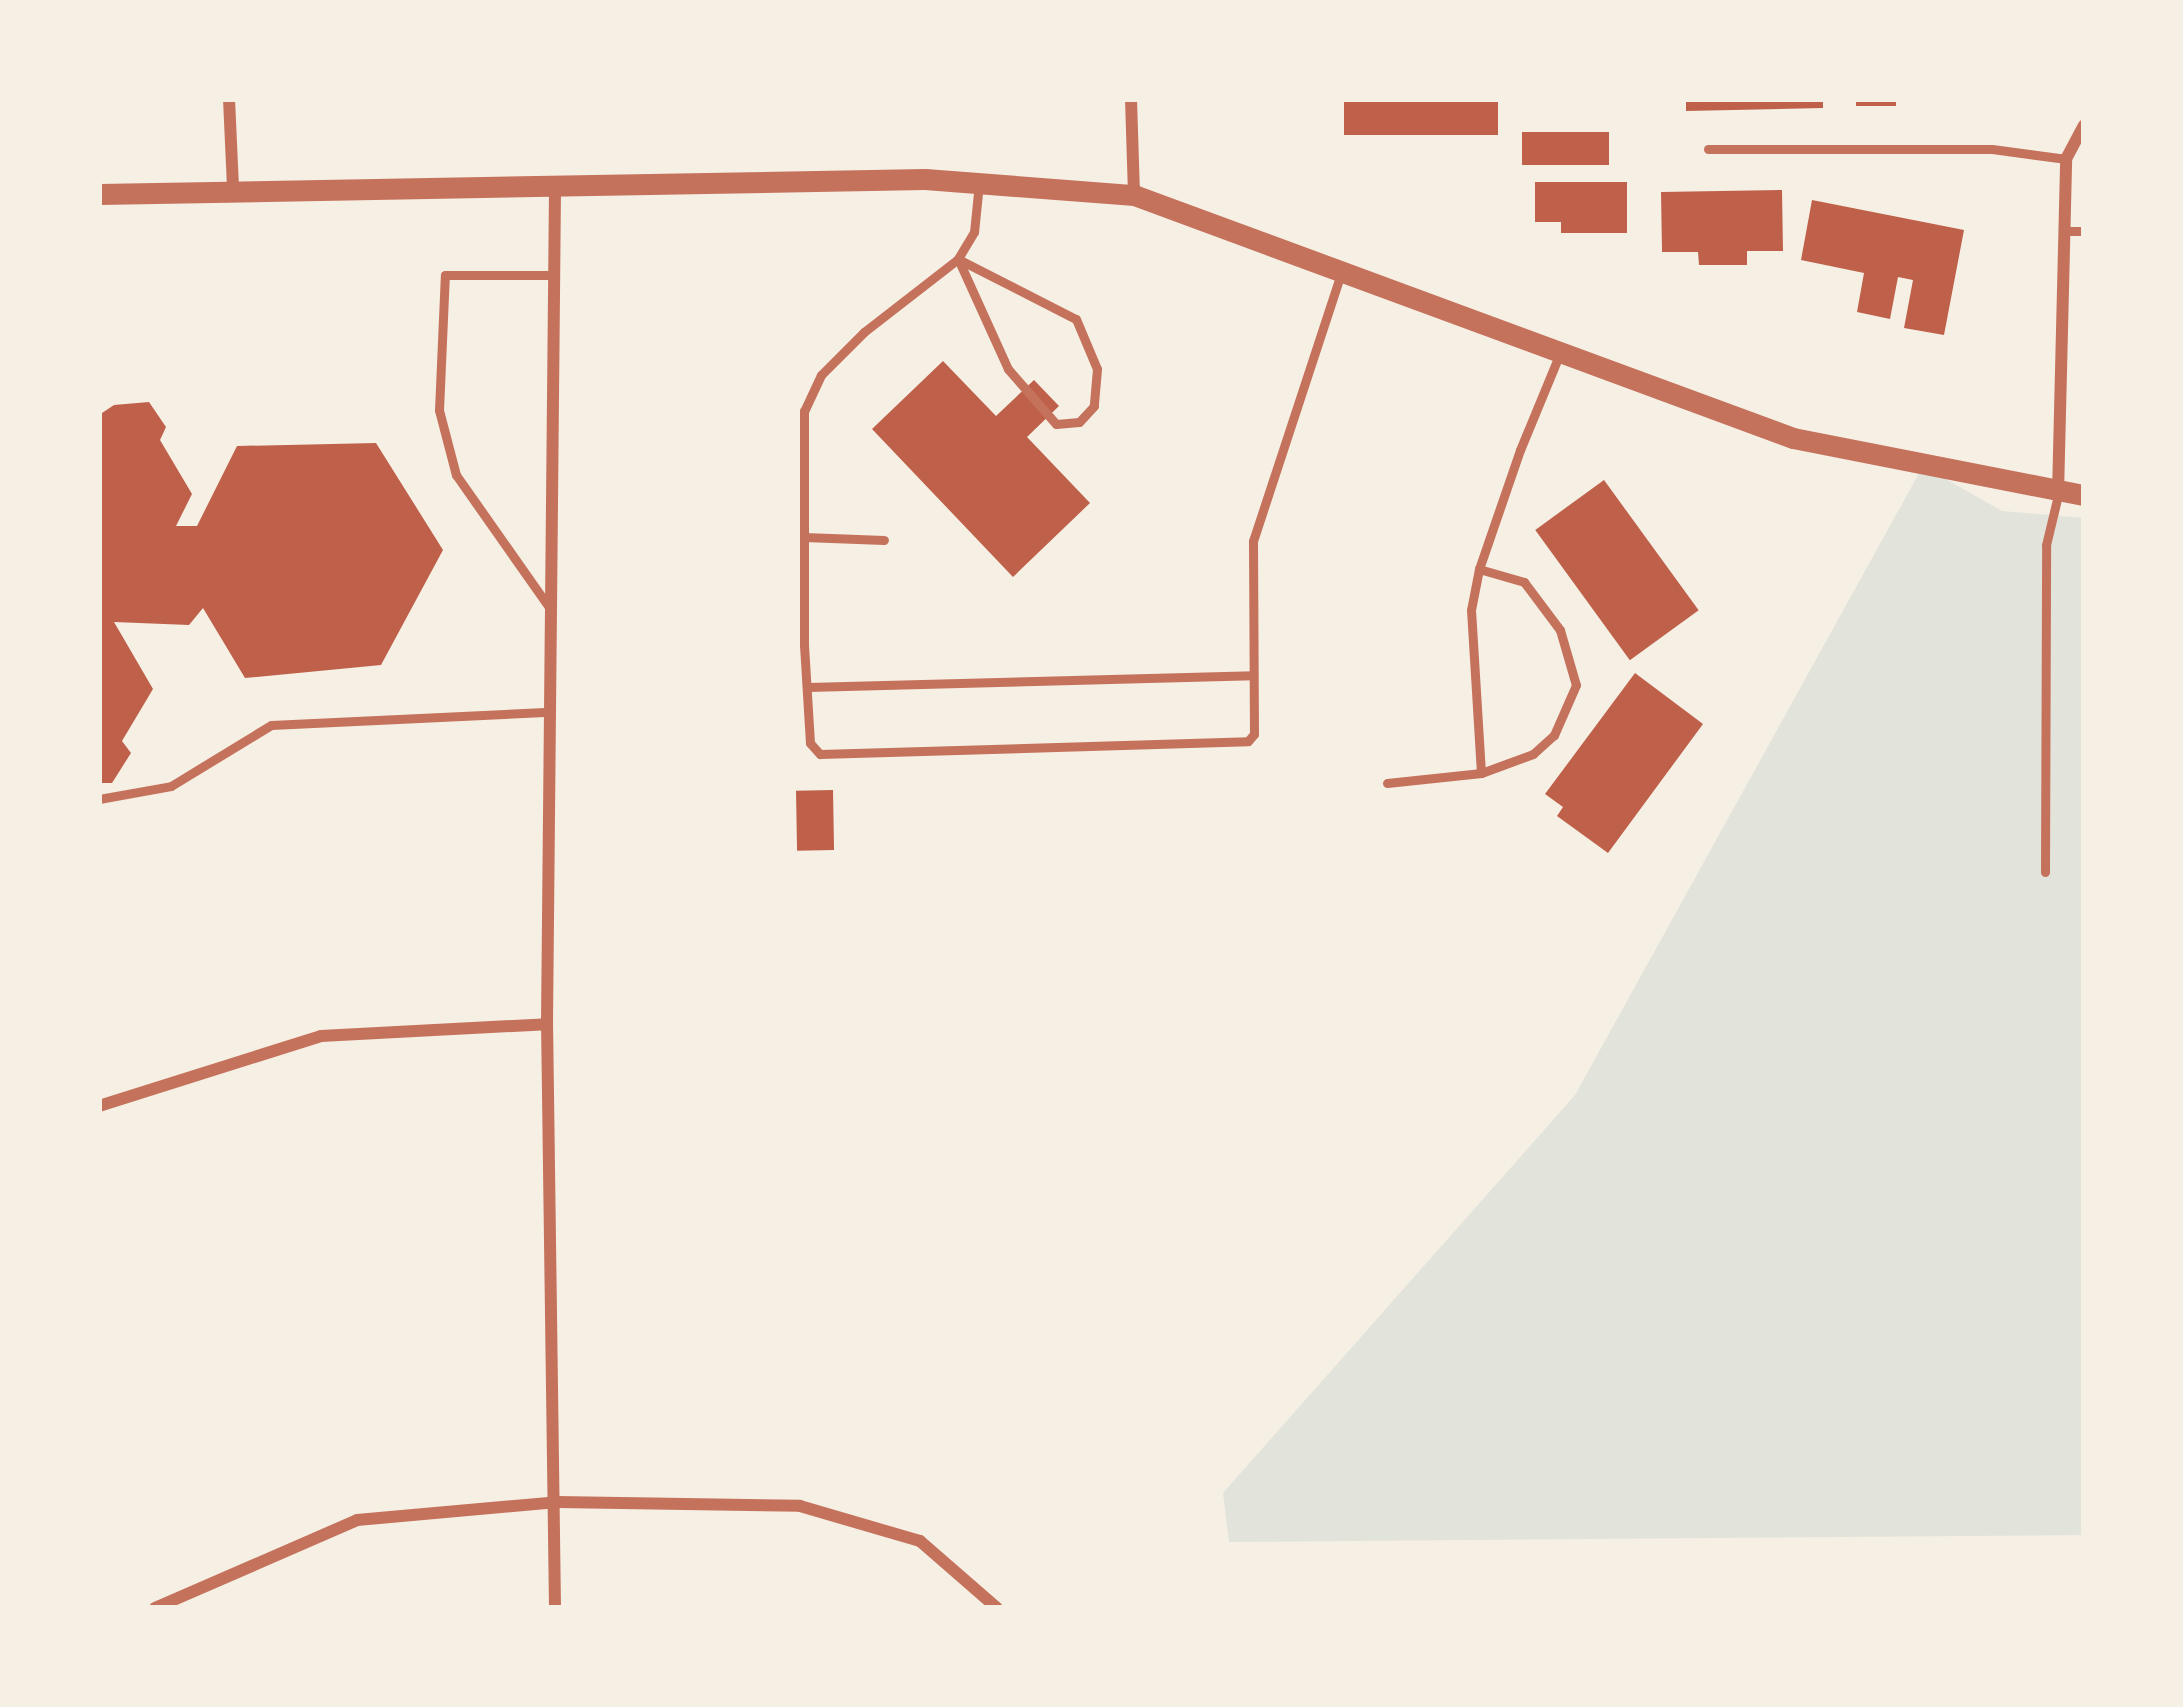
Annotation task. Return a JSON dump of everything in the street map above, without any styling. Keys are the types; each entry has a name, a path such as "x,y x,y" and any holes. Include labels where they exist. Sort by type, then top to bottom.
{"street":[{"path":"229,99 233,188"},
{"path":"1132,99 1134,195"},
{"path":"2058,495 2066,159 2084,125"},
{"path":"99,194 233,188 979,183 1134,195 1793,438 2058,495 2084,495"},
{"path":"555,1608 547,1024 556,188"},
{"path":"99,1106 320,1036 547,1024"},
{"path":"154,1608 357,1520 557,1502 800,1506 920,1541 997,1608"}],"lane":[{"path":"1708,148 1992,149 2066,159"},
{"path":"979,183 974,232 958,259 864,332 812,391 804,412 810,743 820,754 1237,744 1254,734 1257,523 1342,272"},
{"path":"2064,231 2084,231"},
{"path":"958,259 1076,319 1097,369 1094,406 1079,422 1056,424 1008,369 958,259"},
{"path":"551,610 456,476 439,410 445,274 554,274"},
{"path":"1481,773 1468,649 1479,569 1560,352"},
{"path":"2045,872 2046,545 2058,495"},
{"path":"804,537 884,539"},
{"path":"1387,783 1481,773 1533,754 1554,735 1576,685 1560,630 1524,582 1479,569"},
{"path":"808,687 1252,675"},
{"path":"99,800 171,786 271,725 550,712"}],"shaded area":[{"path":"1923,466 2002,511 2084,518 2084,1535 1229,1542 1223,1493 1575,1095"}],"building":[{"path":"1344,99 1498,99 1498,135 1344,135"},
{"path":"1686,99 1823,99 1823,108 1686,111"},
{"path":"1856,99 1896,99 1896,106 1856,106"},
{"path":"1522,132 1609,132 1609,165 1522,165"},
{"path":"1535,182 1627,182 1627,233 1561,233 1561,222 1535,222"},
{"path":"1782,190 1783,251 1747,251 1747,265 1699,265 1698,252 1662,252 1661,192"},
{"path":"1812,200 1964,230 1944,335 1904,328 1913,280 1898,277 1890,319 1857,312 1864,273 1801,260"},
{"path":"943,361 996,416 1034,380 1059,406 1027,437 1090,503 1013,577 872,429"},
{"path":"149,402 166,427 160,440 192,494 176,526 197,526 237,446 376,443 443,550 381,665 245,678 203,608 189,625 114,622 153,689 122,741 131,753 112,783 99,783 99,415 114,405"},
{"path":"1604,480 1699,610 1630,660 1535,530"},
{"path":"1635,673 1703,724 1608,853 1557,816 1563,807 1545,794"},
{"path":"833,790 834,850 797,851 796,791"}]}
